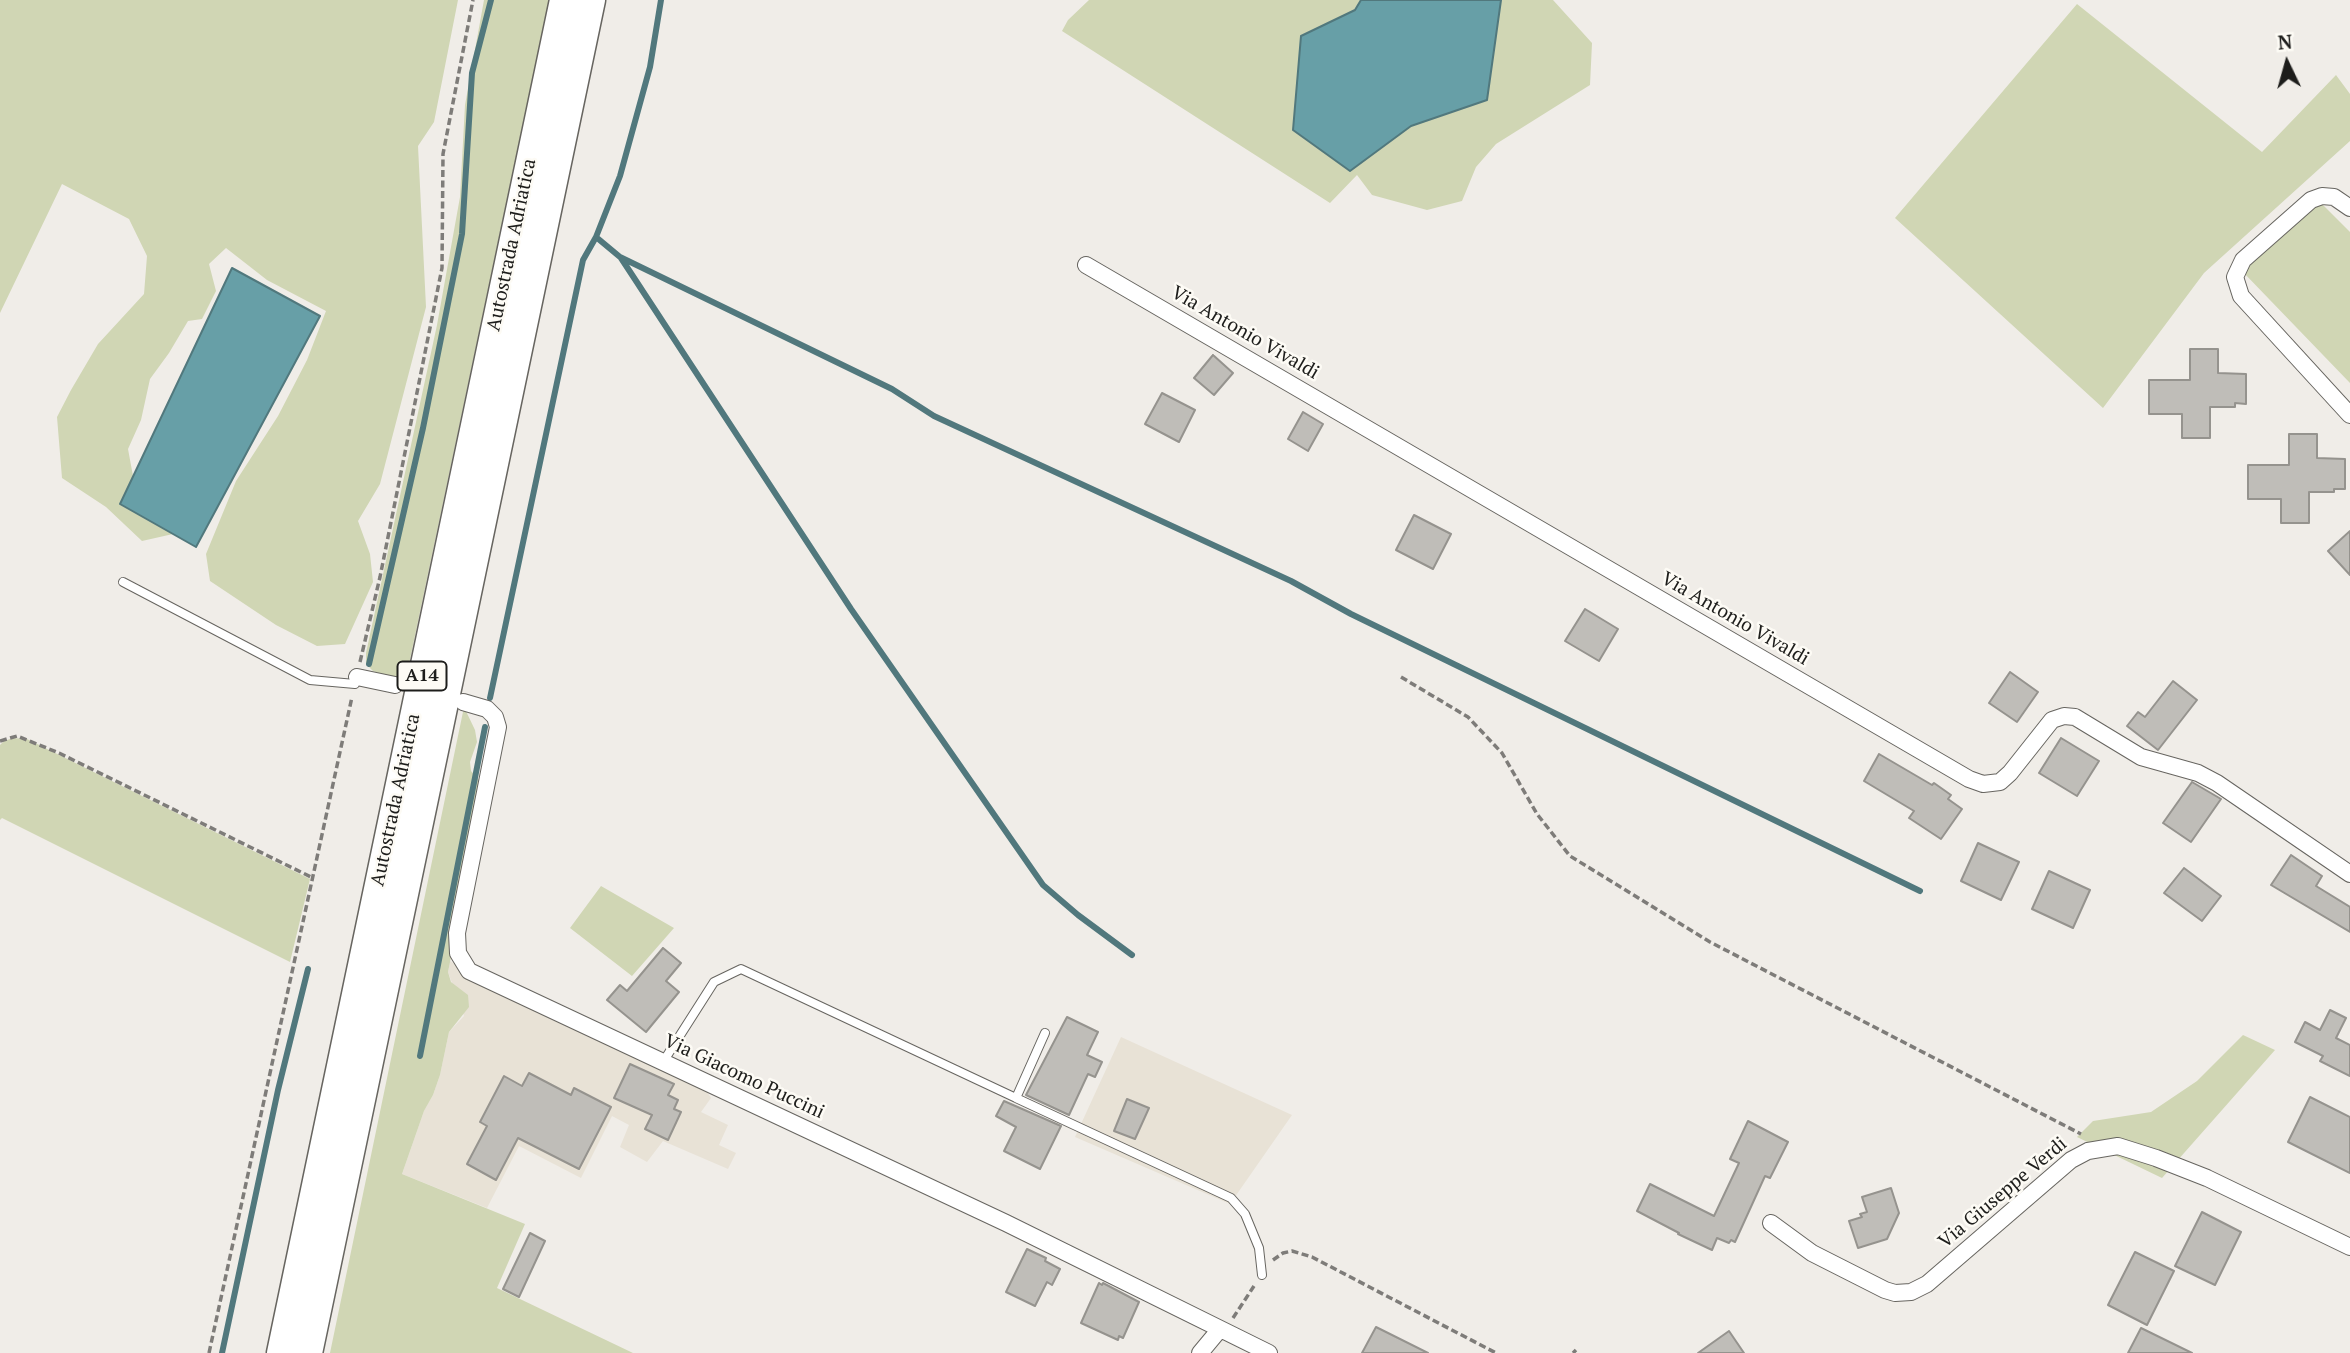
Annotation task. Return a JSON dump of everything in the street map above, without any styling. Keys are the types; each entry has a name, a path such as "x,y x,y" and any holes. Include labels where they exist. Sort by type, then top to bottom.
{"highway":[{"name":"Autostrada Adriatica","path":"281,1353 564,0"},
{"name":"Autostrada Adriatica","path":"308,1353 591,0"}],"street":[{"path":"2350,208 2334,197 2322,196 2311,200 2243,260 2235,277 2241,296 2350,415"},
{"name":"Via Antonio Vivaldi","path":"1086,265 1969,779 1983,784 2000,782 2052,720 2075,716 2141,757 2208,778 2350,874"},
{"path":"356,680 395,685"},
{"name":"Via Giacomo Puccini","path":"463,702 487,709 495,717 498,727 457,933 457,947 462,962 474,974 1006,1223 1269,1353"},
{"name":"Via Giuseppe Verdi","path":"1771,1223 1803,1248 1828,1262 1885,1290 1895,1293 1911,1292 1927,1284 2071,1160 2088,1151 2105,1147 2132,1149 2186,1169 2350,1247"},
{"path":"1200,1353 1222,1330"}],"lane":[{"path":"123,582 310,680 356,680"},
{"path":"663,1062 714,982 740,968 1231,1198 1245,1214 1259,1248 1262,1275"},
{"path":"1016,1098 1045,1033"}],"path":[{"path":"1401,677 1468,717 1502,752 1536,814 1570,856 1710,942 2105,1147"},
{"path":"0,741 17,736 59,752 312,878"},
{"path":"1222,1330 1273,1260 1292,1251 1312,1257 1496,1353"}],"shaded area":[{"path":"450,961 702,1084 711,1098 701,1112 728,1125 719,1145 736,1153 728,1169 663,1141 647,1162 620,1147 629,1125 612,1116 581,1178 519,1146 487,1208 402,1174 440,1075 449,1032 464,1016 448,972"},
{"path":"1121,1037 1292,1115 1230,1204 1075,1137"}],"green space":[{"path":"0,0 458,0 434,122 418,146 426,307 380,484 358,521 370,554 373,582 345,644 317,646 276,625 210,581 206,554 236,481 278,416 307,360 326,311 267,280 226,248 209,264 216,291 202,319 188,321 150,379 141,420 128,449 133,476 120,504 173,534 142,541 106,507 62,478 57,417 98,344 144,294 147,256 129,219 62,184 0,313"},
{"path":"484,0 549,0 405,683 373,671 366,664 366,653 437,325 460,197 465,105"},
{"path":"1089,0 1361,0 1355,10 1301,36 1293,130 1350,171 1411,126 1487,100 1501,0 1553,0 1592,43 1590,85 1496,144 1476,167 1462,201 1427,210 1372,195 1357,175 1330,203 1062,31 1068,20"},
{"path":"2077,4 2262,152 2336,75 2350,94 2350,141 2204,273 2103,408 1895,218"},
{"path":"2318,200 2350,232 2350,383 2242,271"},
{"path":"464,707 475,730 477,742 470,762 471,771 485,787 448,972 451,982 468,995 469,1007 449,1032 440,1075 402,1174 525,1224 497,1288 633,1353 330,1353"},
{"path":"13,738 27,739 310,879 290,962 2,818 0,820 0,745"},
{"path":"601,886 674,928 632,976 570,928"},
{"path":"2243,1035 2275,1050 2162,1178 2077,1137 2093,1121 2151,1112 2197,1081"}],"water":[{"path":"1361,0 1501,0 1487,100 1411,126 1350,171 1293,130 1301,36 1355,10"},
{"path":"232,268 320,316 196,547 120,504"}],"building":[{"path":"2190,349 2218,349 2218,373 2246,374 2246,404 2210,407 2210,438 2182,438 2182,414 2149,414 2149,380 2190,380"},
{"path":"1213,355 1233,373 1214,395 1194,378"},
{"path":"1162,393 1195,410 1179,442 1145,424"},
{"path":"1303,412 1323,424 1308,451 1288,439"},
{"path":"2289,434 2317,434 2317,458 2345,459 2345,489 2309,492 2309,523 2281,523 2281,499 2248,499 2248,465 2289,465"},
{"path":"1414,515 1451,534 1433,569 1396,550"},
{"path":"2350,531 2350,575 2328,551"},
{"path":"1585,609 1618,629 1599,661 1565,641"},
{"path":"2010,672 2038,692 2017,722 1989,703"},
{"path":"2173,681 2197,700 2158,750 2127,726 2138,712 2145,717"},
{"path":"2061,738 2099,761 2077,796 2039,773"},
{"path":"1879,754 1932,785 1934,783 1951,795 1948,799 1962,809 1941,839 1909,818 1914,811 1864,781"},
{"path":"2192,782 2221,799 2191,842 2163,823"},
{"path":"1978,843 2019,862 2001,900 1961,881"},
{"path":"2291,855 2322,876 2316,886 2350,907 2350,932 2271,885"},
{"path":"2184,868 2221,896 2202,921 2164,893"},
{"path":"2049,871 2090,890 2073,928 2032,909"},
{"path":"663,948 681,963 666,981 679,992 646,1032 607,1000 620,985 627,991"},
{"path":"2330,1010 2346,1018 2336,1038 2350,1045 2350,1076 2320,1061 2323,1056 2295,1042 2305,1022 2320,1030"},
{"path":"1067,1017 1098,1032 1087,1055 1102,1062 1095,1077 1088,1074 1069,1115 1026,1095"},
{"path":"630,1064 674,1084 668,1095 678,1100 674,1109 681,1112 668,1140 645,1129 652,1115 614,1098"},
{"path":"529,1073 571,1095 574,1088 611,1107 579,1169 518,1138 496,1180 467,1164 487,1126 480,1122 504,1076 522,1086"},
{"path":"2310,1097 2350,1117 2350,1173 2288,1142"},
{"path":"1127,1099 1149,1108 1135,1139 1114,1131"},
{"path":"1004,1101 1061,1126 1040,1169 1004,1151 1016,1127 996,1116"},
{"path":"1748,1121 1788,1142 1770,1178 1765,1176 1735,1242 1731,1240 1729,1243 1717,1238 1712,1250 1637,1211 1650,1184 1714,1216 1739,1163 1730,1159"},
{"path":"1891,1188 1899,1213 1887,1239 1858,1248 1849,1221 1862,1217 1860,1214 1867,1212 1862,1197"},
{"path":"2202,1212 2241,1232 2215,1285 2175,1266"},
{"path":"530,1233 545,1241 519,1297 503,1289"},
{"path":"1027,1249 1046,1258 1045,1261 1060,1269 1052,1285 1047,1282 1035,1306 1006,1292"},
{"path":"2135,1252 2174,1271 2147,1325 2108,1305"},
{"path":"1099,1283 1139,1302 1123,1338 1119,1336 1118,1340 1081,1323"},
{"path":"1376,1327 1428,1353 1362,1353"},
{"path":"2141,1328 2192,1353 2128,1353"},
{"path":"1729,1331 1744,1353 1698,1353"}],"waterway":[{"path":"369,664 423,428 462,234 472,73 491,0"},
{"path":"661,0 650,67 620,176 596,237 620,257 892,389 934,416 1291,581 1351,614 1920,891"},
{"path":"490,698 583,260 596,237"},
{"path":"621,258 851,609 1043,885 1132,955"},
{"path":"420,1056 485,727"},
{"path":"222,1353 278,1090 308,969"}]}
